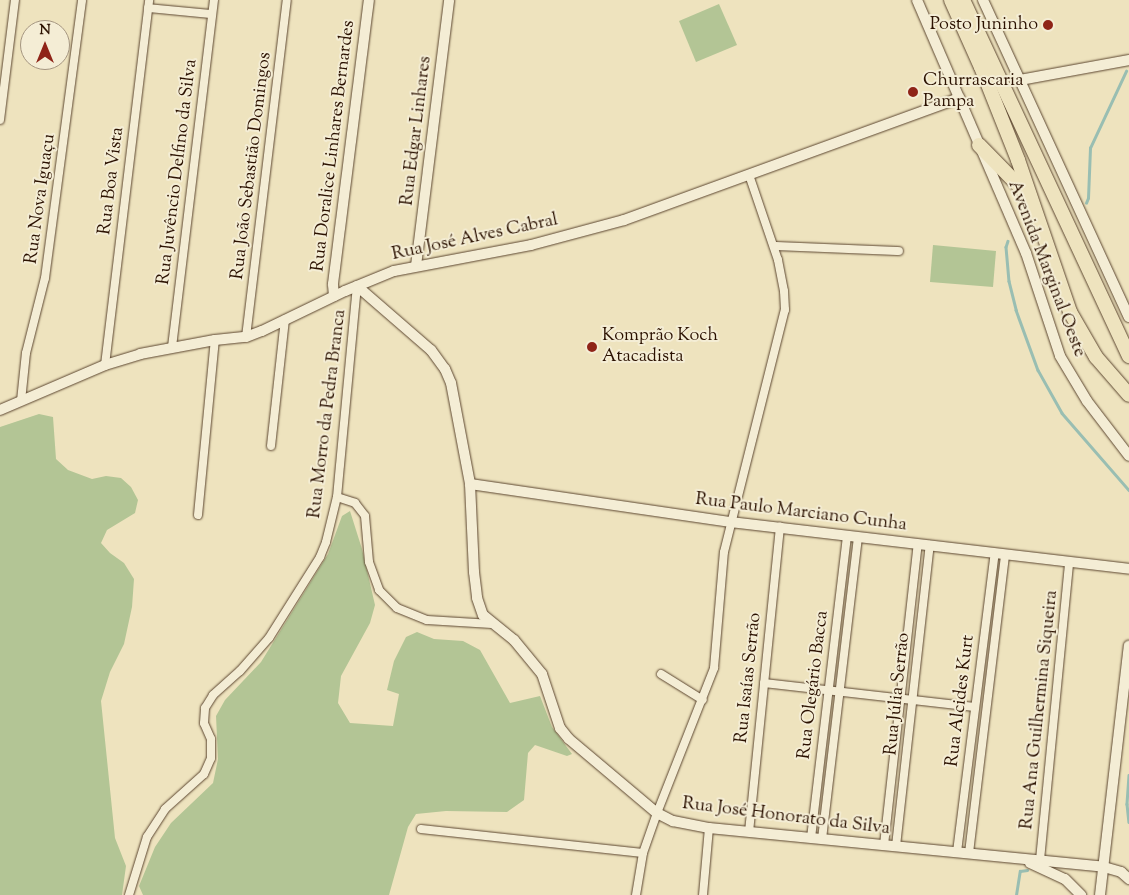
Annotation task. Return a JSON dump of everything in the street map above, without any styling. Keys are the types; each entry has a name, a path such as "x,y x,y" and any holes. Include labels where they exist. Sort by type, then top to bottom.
{"highway":[{"path":"951,0 989,84 1032,199 1062,295 1077,327 1096,357 1129,395"},
{"path":"963,0 1129,356"},
{"path":"979,145 1032,199"}],"main road":[{"name":"Rua Doralice Linhares Bernardes","path":"334,296 334,274 369,0"},
{"name":"Rua Edgar Linhares","path":"416,266 449,0"},
{"name":"Avenida Marginal Oeste","path":"917,0 1026,253 1060,356 1087,401 1129,456"},
{"path":"983,0 1129,317"},
{"path":"1020,80 1129,60"},
{"name":"Rua José Alves Cabral","path":"0,410 105,365 172,347 246,337 334,296 394,271 531,245 624,220 960,98"},
{"name":"Rua José Honorato da Silva","path":"357,286 430,350 445,369 451,383 470,484 477,598 483,616 514,640 542,674 560,728 569,739 657,813 682,824 1010,857 1041,864 1065,879 1081,895"},
{"name":"Rua Paulo Marciano Cunha","path":"470,484 731,522 1129,569"},
{"path":"1100,895 1129,646"},
{"path":"1041,864 1055,862 1104,867 1121,872 1129,880"}],"street":[{"path":"0,120 15,0"},
{"name":"Rua Nova Iguaçu","path":"21,401 26,353 45,278 82,0"},
{"name":"Rua Juvêncio Delfino da Silva","path":"172,347 214,0"},
{"name":"Rua João Sebastião Domingos","path":"246,337 287,0"},
{"path":"149,4 212,14"},
{"name":"Rua Boa Vista","path":"105,365 149,4"},
{"path":"636,895 643,853 657,813 703,700 715,662 720,581 731,522 785,310 784,291 774,246 749,175"},
{"path":"774,246 899,251"},
{"name":"Rua Morro da Pedra Branca","path":"129,895 147,837 165,809 204,774 211,758 211,739 204,723 205,708 213,695 240,671 270,638 320,557 326,542 337,497 357,286"},
{"path":"271,446 285,320"},
{"path":"198,515 215,340"},
{"path":"337,497 356,503 365,516 369,562 379,590 397,608 427,620 492,624"},
{"name":"Rua Isaías Serrão","path":"749,832 780,527"},
{"name":"Rua Olegário Bacca","path":"817,838 829,690 847,536"},
{"name":"Rua Olegário Bacca","path":"817,838 840,691 858,537"},
{"name":"Rua Júlia Serrão","path":"884,845 918,544"},
{"name":"Rua Júlia Serrão","path":"896,846 930,545"},
{"name":"Rua Alcides Kurt","path":"969,853 987,701 1000,554"},
{"name":"Rua Alcides Kurt","path":"957,852 976,703 1000,554"},
{"name":"Rua Ana Guilhermina Siqueira","path":"1041,864 1069,562"},
{"path":"661,674 703,700"},
{"path":"764,682 912,700 976,703 987,701"},
{"path":"893,766 905,767"},
{"path":"703,895 708,828"},
{"path":"421,829 643,853"}],"green space":[{"path":"719,4 737,45 696,62 679,21"},
{"path":"933,245 996,251 993,287 930,282"},
{"path":"39,414 53,417 56,459 68,470 92,479 106,476 121,478 131,487 138,500 135,513 107,530 101,543 110,553 124,563 134,579 132,607 124,644 110,672 101,701 115,838 126,866 122,895 0,895 0,427"},
{"path":"350,511 362,549 375,605 370,623 341,676 338,703 350,723 393,726 399,694 387,690 394,661 406,637 417,632 434,639 463,641 480,650 510,703 540,696 552,727 572,754 567,756 535,745 528,753 524,800 507,812 446,811 416,814 408,827 389,895 143,895 139,886 155,847 171,823 213,783 218,759 216,716 225,700 261,662 328,554 342,516"}],"waterway":[{"path":"1086,203 1088,198 1090,148 1126,71"},
{"path":"1008,241 1006,247 1009,281 1016,310 1038,370 1062,413 1129,490"},
{"path":"1129,775 1127,804 1129,822"},
{"path":"1016,895 1020,871 1027,870"}],"place":[{"name":"Posto Juninho","path":"1048,25"},
{"name":"Churrascaria Pampa","path":"913,92"},
{"name":"Komprão Koch Atacadista","path":"592,347"}]}
